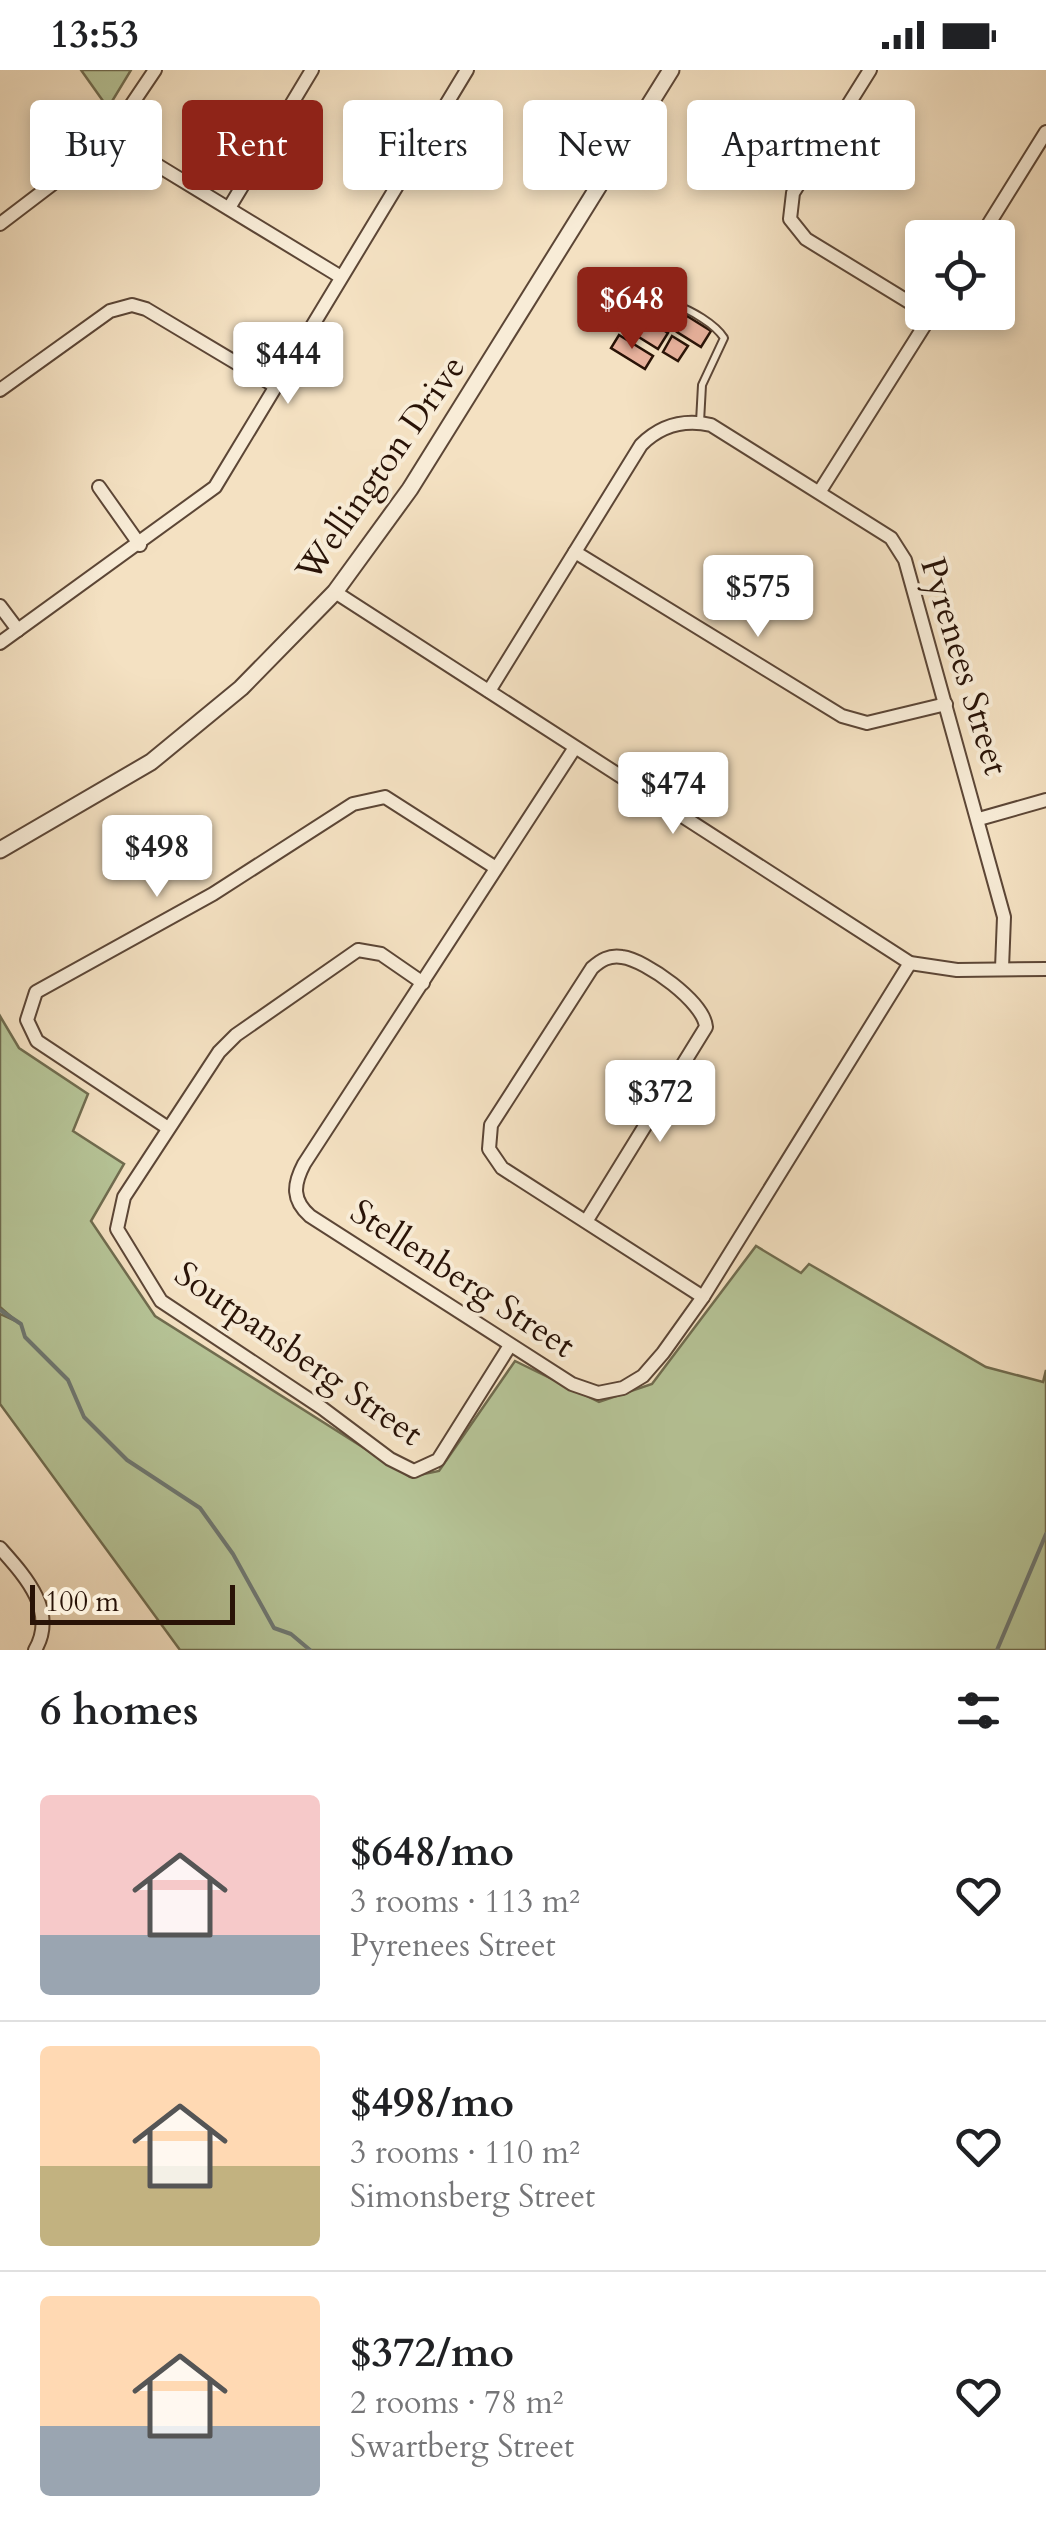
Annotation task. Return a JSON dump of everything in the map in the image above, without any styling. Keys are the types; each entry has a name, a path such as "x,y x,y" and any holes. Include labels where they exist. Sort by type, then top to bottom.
{"street":[{"path":"135,100 154,70"},
{"path":"229,208 312,70"},
{"path":"0,643 215,487 467,70"},
{"name":"Wellington Drive","path":"0,850 151,762 241,688 336,592 410,489 671,70"},
{"path":"870,70 793,194 790,219 806,239 905,298"},
{"path":"991,220 1046,132"},
{"path":"162,168 341,277"},
{"path":"0,224 43,190"},
{"path":"0,390 110,311 132,306 157,315 275,386"},
{"path":"820,491 917,330"},
{"path":"489,691 653,433 681,423 700,422"},
{"name":"Pyrenees Street","path":"700,422 820,491 891,538 901,552 979,819 1006,929 1002,968"},
{"path":"99,487 140,545"},
{"path":"574,552 855,722 882,721 946,704"},
{"path":"336,592 910,963 957,970 1046,969"},
{"path":"0,606 18,630"},
{"name":"Stellenberg Street","path":"574,748 296,1178 296,1200 310,1216 509,1347 584,1390 616,1390 643,1376 703,1297 910,963"},
{"path":"168,1128 37,1042 27,1020 36,992 214,894 364,799 375,796 394,802 496,868"},
{"path":"979,819 1046,800"},
{"name":"Soutpansberg Street","path":"423,983 371,950 346,956 226,1044 124,1198 117,1218 120,1239 152,1290 175,1312 322,1408 390,1459 414,1471 433,1465 509,1347"},
{"path":"587,1220 706,1027 697,1002 621,956 605,958 592,968 488,1136 489,1150 502,1168 703,1297"},
{"path":"0,1548 26,1578 42,1611 35,1650"}],"lane":[{"path":"634,297 652,304 673,304 718,329 724,338 702,385 700,422"}],"green space":[{"path":"81,70 131,70 113,100 102,100"},
{"path":"0,1016 19,1048 88,1094 73,1131 124,1164 91,1221 155,1316 410,1477 439,1471 515,1361 599,1402 652,1384 756,1246 801,1273 809,1264 986,1367 1043,1382 1046,1370 1046,1650 180,1650 0,1404 0,1314 16,1321 0,1307"}],"building":[{"path":"687,316 711,331 701,347 677,332"},
{"path":"644,318 668,333 658,349 634,334"},
{"path":"619,335 653,356 645,369 611,348"},
{"path":"672,336 688,346 678,361 663,352"}],"waterway":[{"path":"0,1310 21,1324 25,1337 68,1380 84,1417 127,1460 200,1508 233,1554 274,1628 291,1634 310,1650"},
{"path":"997,1650 1046,1534"}]}
